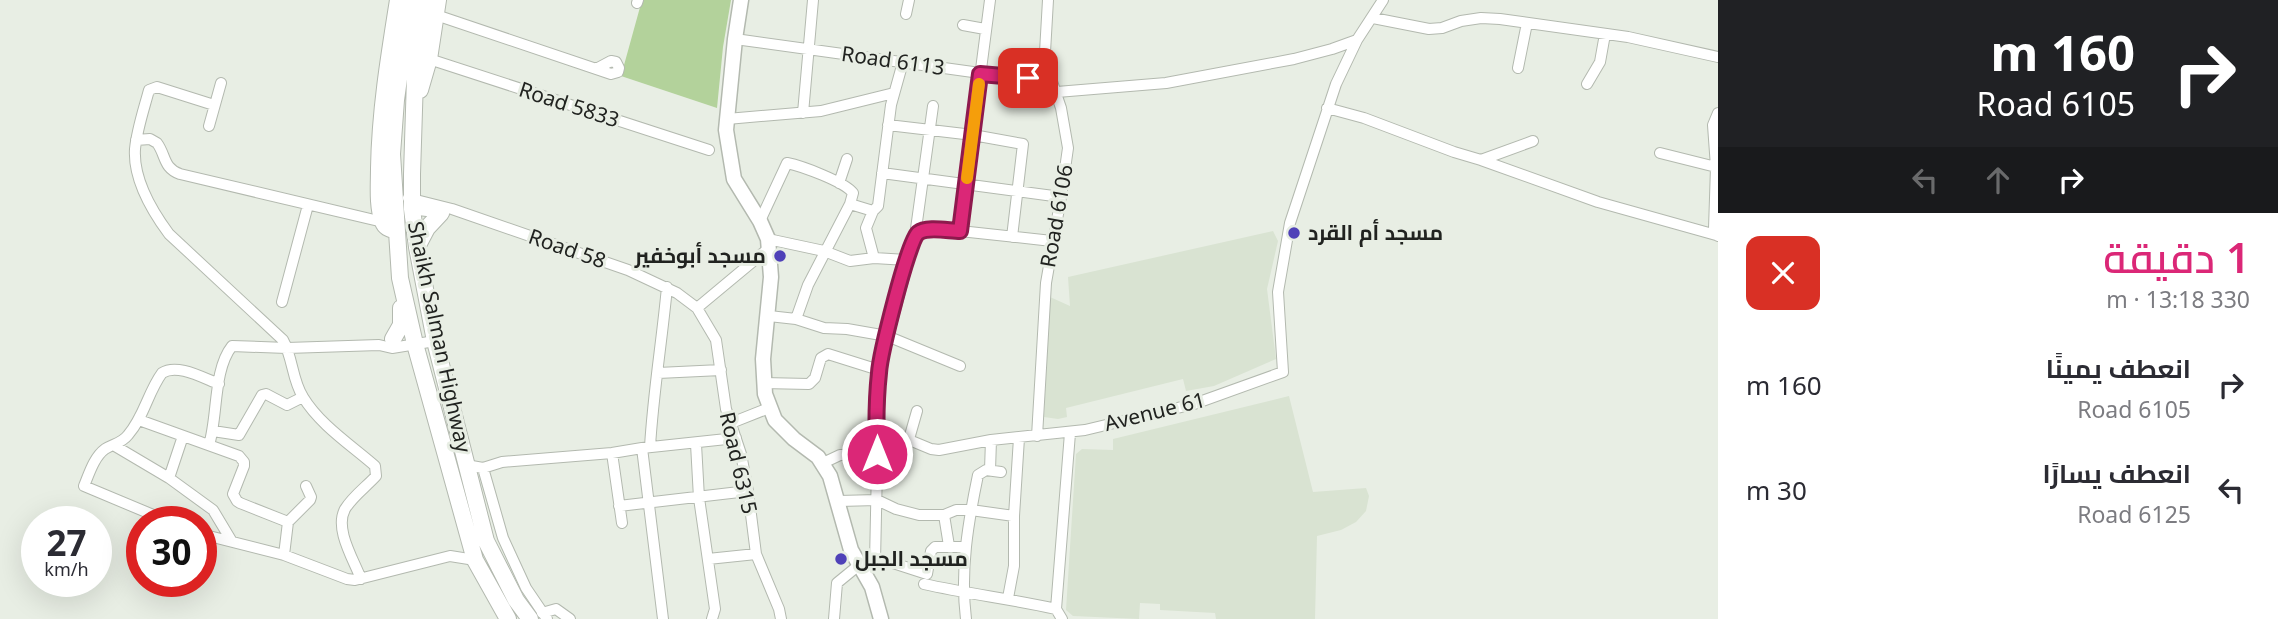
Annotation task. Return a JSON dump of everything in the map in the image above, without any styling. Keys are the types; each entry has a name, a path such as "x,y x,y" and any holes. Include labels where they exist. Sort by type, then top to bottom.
{"main road":[{"path":"389,226 378,192 379,157 393,69 398,0"},
{"name":"Shaikh Salman Highway","path":"410,0 393,69 394,203 389,226 414,340 475,560 508,619"},
{"name":"Shaikh Salman Highway","path":"424,0 416,46 414,109 412,204 417,247 434,337 486,541 516,600 540,617"},
{"path":"414,109 429,60 437,7"},
{"path":"417,247 427,228 441,213"},
{"path":"400,278 402,320 389,344 408,352 420,361"}],"street":[{"path":"741,0 727,119 728,148 734,179 760,221 768,243 771,277 763,383 775,420 818,457 830,476 851,551 872,587 881,619"},
{"path":"803,113 813,0"},
{"path":"906,14 909,0"},
{"path":"960,231 990,0"},
{"name":"Road 6106","path":"1037,436 1046,284 1068,148 1066,129 1045,52 1048,0"},
{"path":"1383,0 1346,59 1327,108 1364,118 1598,201 1717,235 1713,125 1718,113"},
{"path":"437,7 596,69"},
{"path":"1373,18 1429,29 1481,18 1527,23 1628,37 1718,57"},
{"path":"1518,68 1527,23"},
{"path":"963,25 985,29"},
{"path":"1587,84 1600,62 1605,34"},
{"name":"Road 6113","path":"735,39 980,74 1052,81"},
{"path":"1057,92 1166,83 1303,57 1357,40"},
{"name":"Road 5833","path":"429,60 709,150"},
{"path":"874,258 866,231 873,211 879,204 888,125 903,62"},
{"path":"209,126 221,83"},
{"path":"214,106 153,87 149,90 135,152 145,194 169,234 278,334 288,348 303,397 320,417 375,466 376,476 342,516 342,528 361,579"},
{"path":"727,119 821,111 894,93"},
{"path":"875,562 879,370 915,236 933,106"},
{"name":"Avenue 61","path":"876,436 902,437 939,450 991,440 1070,433 1194,404 1283,372 1278,292 1290,223 1327,108"},
{"path":"888,125 973,135"},
{"name":"Road 6106","path":"973,135 1024,146 1012,237"},
{"path":"136,140 150,139 157,143 166,163 174,171 389,226"},
{"path":"1481,160 1533,141"},
{"path":"1660,153 1716,167"},
{"path":"839,183 847,159"},
{"path":"760,221 785,165 792,164 852,190 851,201 808,285 796,319"},
{"path":"882,173 1061,197"},
{"path":"851,201 873,211"},
{"name":"Road 58","path":"394,203 442,206 616,265 667,287 687,298 697,309"},
{"name":"Road 58","path":"412,204 441,213 462,214"},
{"path":"282,302 308,205"},
{"path":"915,236 926,230 960,231 1052,241"},
{"path":"768,243 824,251 855,262 874,258 907,260"},
{"path":"697,309 768,243"},
{"path":"663,619 649,501 646,447 658,373 667,287"},
{"name":"Road 6315","path":"697,309 716,340 723,394 748,491 756,554 781,619"},
{"path":"769,316 796,319 824,328 887,336 960,366"},
{"path":"209,445 214,431 219,384 226,357 232,346 288,348 389,344 434,337"},
{"path":"763,383 809,384 815,378 821,358 828,354 879,370"},
{"path":"132,506 84,486 97,458 106,449 127,437 139,419 158,378 167,369 175,369 219,384"},
{"path":"658,373 721,370"},
{"path":"214,431 239,435 262,395 270,394 285,409 303,397"},
{"path":"731,423 769,408"},
{"path":"909,439 917,411"},
{"path":"139,419 239,456 244,462 233,494 237,501 288,522"},
{"path":"1062,619 1056,609 1070,433"},
{"path":"169,478 183,436"},
{"path":"466,465 483,468 506,462 736,438"},
{"path":"1008,598 1014,566 1019,438"},
{"path":"966,619 963,593 965,547 978,475 982,471 995,471 991,440"},
{"path":"696,444 699,498 715,609 712,619"},
{"path":"115,446 169,478 213,510 231,540"},
{"path":"612,453 622,523"},
{"path":"823,463 839,455 877,454"},
{"path":"483,468 503,538 540,617 556,609 570,619"},
{"path":"284,555 288,522 311,497 306,486"},
{"path":"619,506 748,491"},
{"path":"839,501 877,500 908,513 944,514 956,510 971,510 1014,516"},
{"path":"944,514 949,546"},
{"path":"217,537 284,555 347,579 361,579 450,555 475,560"},
{"path":"834,619 837,583 859,565 875,562 893,564 927,574 933,549 965,547"},
{"path":"708,559 756,554"},
{"path":"924,584 1056,609"}],"shaded area":[{"path":"1273,231 1278,241 1267,289 1276,359 1214,386 1186,391 1183,379 1066,408 1067,417 1044,417 1050,297 1070,306 1068,277"},
{"path":"1289,396 1313,492 1366,488 1369,496 1366,511 1356,522 1341,530 1317,536 1315,619 1216,619 1215,613 1160,610 1160,604 1140,603 1139,619 1073,616 1066,610 1076,454 1082,449 1113,450 1113,439"}],"green space":[{"path":"642,0 731,0 717,108 621,76"}],"slow traffic":[{"path":"967,178 979,84"}],"place":[{"name":"مسجد أم القرد","path":"1294,233"},
{"name":"مسجد أبوخفير","path":"780,256"},
{"name":"مسجد الجبل","path":"841,559"}],"route":[{"path":"877,454 879,370 904,271 915,236 920,232 960,231 980,74 1028,78"}]}
